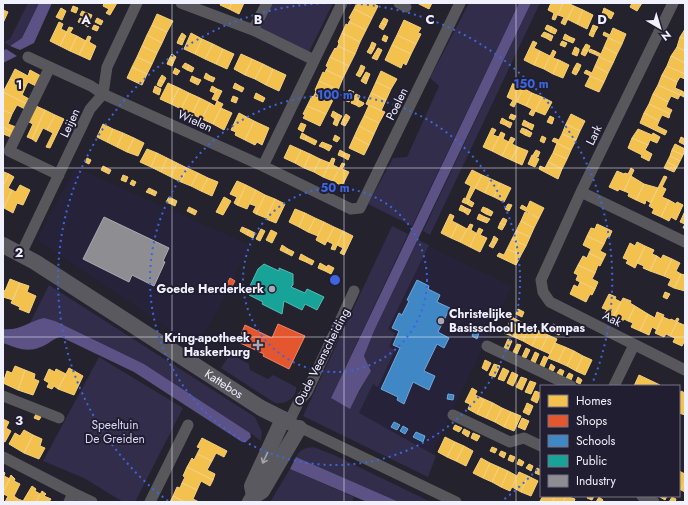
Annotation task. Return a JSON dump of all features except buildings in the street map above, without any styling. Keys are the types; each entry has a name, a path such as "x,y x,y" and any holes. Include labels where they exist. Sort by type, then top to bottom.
{"street":[{"path":"103,94 107,67 137,3"},
{"path":"181,3 253,30 314,60"},
{"path":"253,30 267,3"},
{"path":"263,166 342,3"},
{"name":"Poelen","path":"351,209 360,208 460,3"},
{"name":"Lark","path":"541,280 581,192 673,3"},
{"name":"Wielen","path":"28,57 91,86 103,94 263,166 351,209"},
{"path":"50,67 9,151 59,175"},
{"name":"Leijen","path":"21,254 90,109 103,94"},
{"path":"581,192 685,242"},
{"name":"Kattebos","path":"3,245 21,254 263,409 442,499 456,502"},
{"name":"Aak","path":"541,280 543,292 550,302 685,370"},
{"name":"Oude Veenscheiding","path":"252,499 262,491 299,401 307,392 354,291"},
{"path":"614,385 634,345"},
{"path":"487,346 569,385"},
{"path":"3,396 59,418"},
{"path":"453,415 510,442 524,438 540,446"},
{"path":"150,502 188,425"},
{"path":"3,457 71,497 92,502"},
{"path":"644,497 654,502"}],"shaded area":[{"path":"39,3 52,3 34,43 20,50 10,46 22,38"},
{"path":"519,3 531,3 374,331 364,356 371,371 350,409 331,398"},
{"path":"6,49 17,56 3,63 3,51"},
{"path":"75,167 250,245 226,296 198,344 221,364 37,240"},
{"name":"Christelijke Basisschool Het Kompas","path":"423,243 512,286 432,454 353,416 371,355"},
{"path":"44,318 55,321 144,364 250,433 251,437 246,442 242,442 134,372 61,337 41,347 30,350 20,349 3,343 3,329 14,329"},
{"path":"296,457 399,502 367,502 290,469"}],"green space":[{"path":"28,3 39,3 22,38 10,46 4,42 10,39"},
{"path":"271,3 333,3 309,52 260,27"},
{"path":"469,3 519,3 412,226 368,204 393,158 407,157 439,86 430,78"},
{"path":"531,3 540,3 430,235 423,231"},
{"path":"392,226 408,234 331,398 350,408 371,371 364,356 374,331 418,240 429,245 388,329 395,333 389,347 395,350 378,387 373,384 359,413 436,456 428,477 303,416"},
{"path":"49,285 255,417 262,432 261,441 144,364 30,323"},
{"path":"230,354 249,364 250,370 268,379 273,375 296,387 295,394 286,402 275,403 221,368"},
{"name":"Speeltuin De Greiden","path":"99,357 183,408 135,502 123,502 84,478 43,461"},
{"path":"313,447 334,455 431,502 399,502 296,457 303,449"},
{"path":"290,469 354,497 352,502 270,502"}],"place":[{"name":"Goede Herderkerk","path":"272,289"},
{"name":"Christelijke Basisschool Het Kompas","path":"441,321"},
{"name":"Kring-apotheek Haskerburg","path":"258,345"}]}
